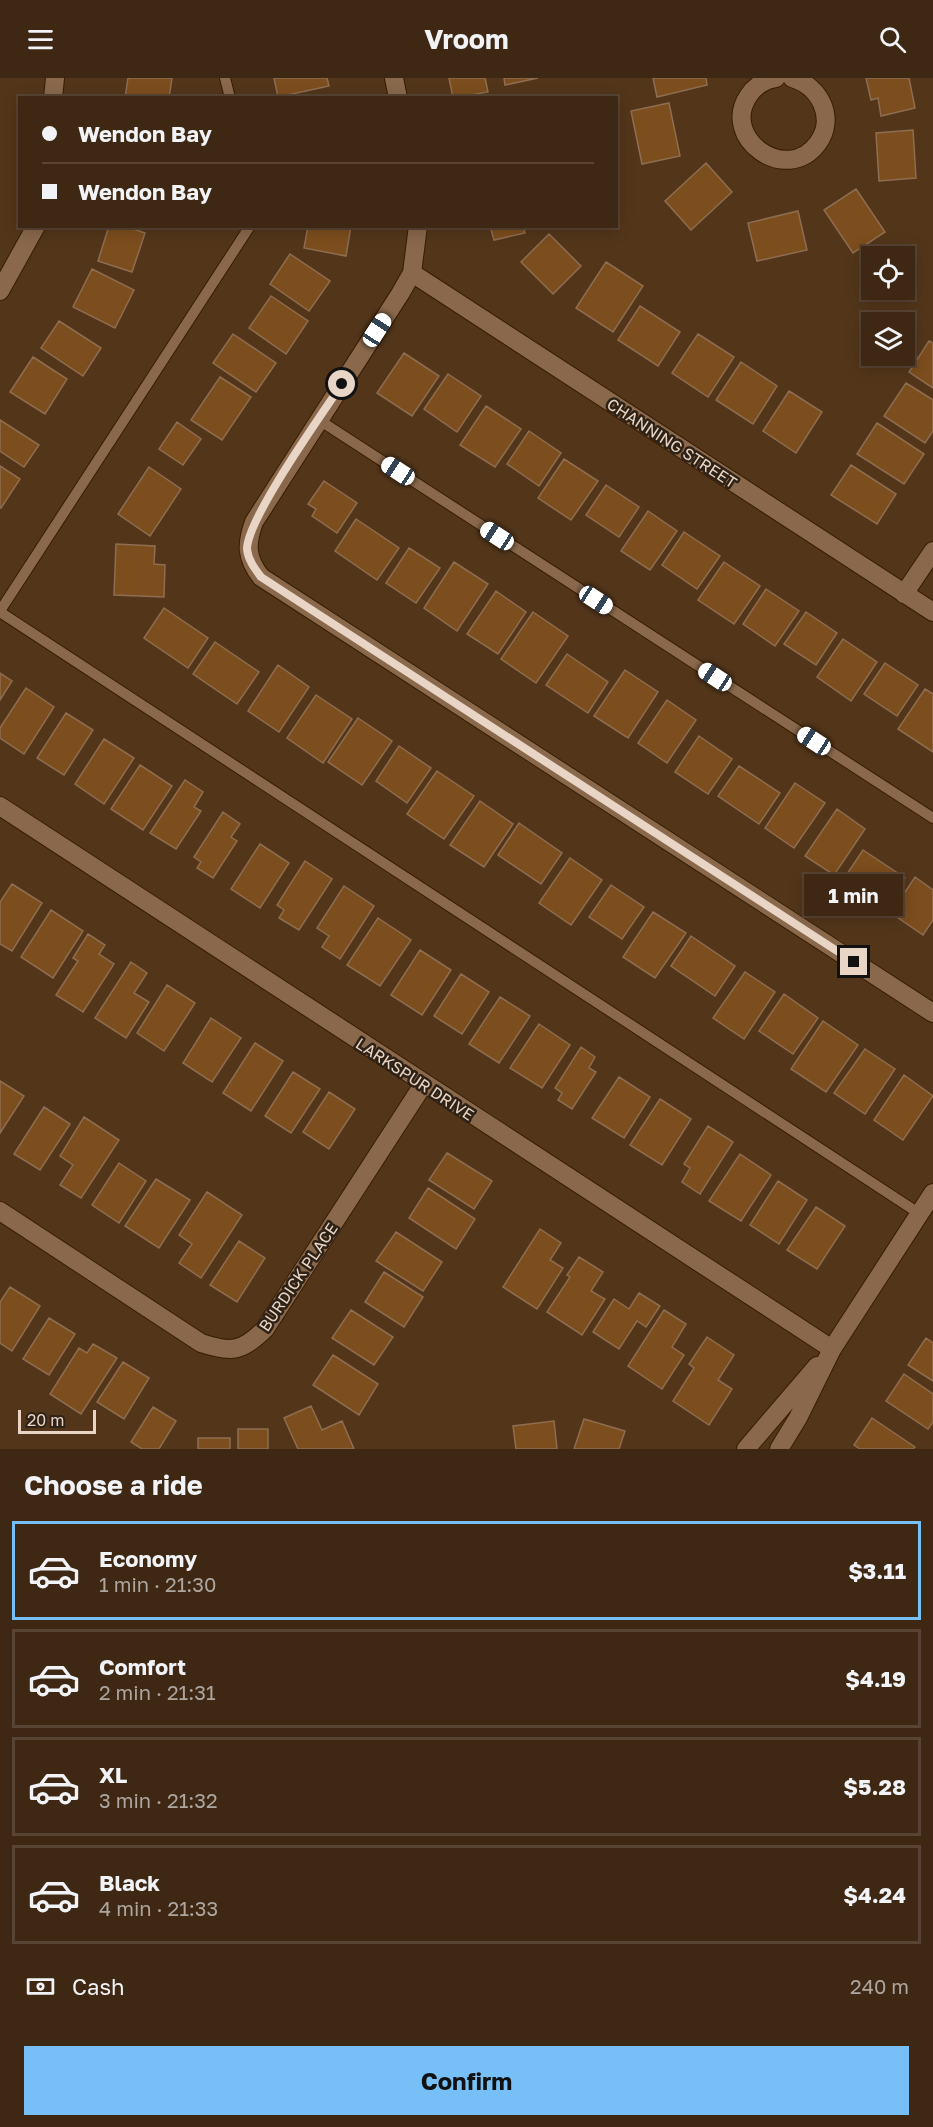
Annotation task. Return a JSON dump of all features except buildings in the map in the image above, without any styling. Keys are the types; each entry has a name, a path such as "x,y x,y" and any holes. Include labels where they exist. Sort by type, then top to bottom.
{"street":[{"path":"53,96 55,78"},
{"path":"394,78 398,96"},
{"path":"776,78 761,83 747,98 742,122 747,138 755,149 773,159 785,160 804,155 816,146 825,129 826,120 819,95 804,81 792,78"},
{"path":"0,291 35,228"},
{"path":"418,228 412,273 254,522 247,550 252,565 261,577 933,1013"},
{"name":"CHANNING STREET","path":"412,273 933,612"},
{"path":"904,594 933,551"},
{"name":"LARKSPUR DRIVE","path":"0,806 423,1085 832,1349"},
{"name":"BURDICK PLACE","path":"0,1211 201,1343 222,1350 237,1349 252,1342 265,1329 423,1085"},
{"path":"779,1449 798,1418 832,1349 933,1193"},
{"path":"746,1449 832,1349"}],"lane":[{"path":"225,78 230,96"},
{"path":"249,228 0,611 920,1214"},
{"path":"319,420 933,818"}],"route":[{"path":"342,384 254,522 247,550 252,565 261,577 854,962"}]}
